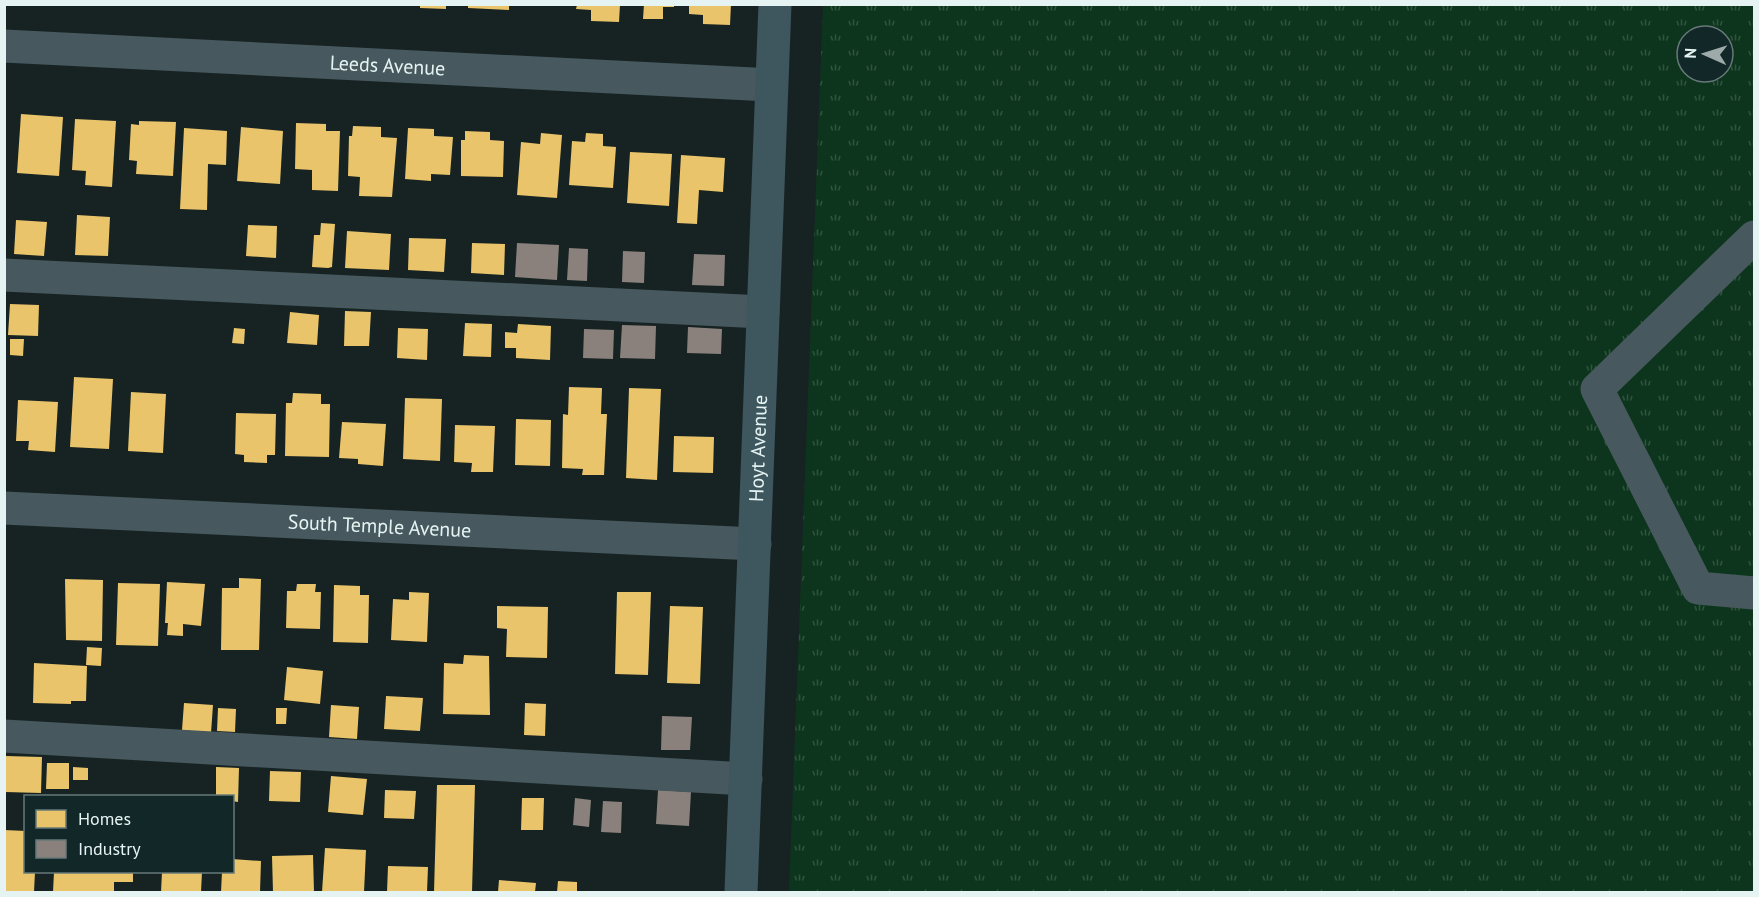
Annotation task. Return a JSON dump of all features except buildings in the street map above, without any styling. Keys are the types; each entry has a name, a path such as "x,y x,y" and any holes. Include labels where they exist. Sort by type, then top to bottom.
{"main road":[{"name":"Hoyt Avenue","path":"741,892 775,4"}],"street":[{"name":"Leeds Avenue","path":"4,46 771,85"},
{"path":"1755,237 1597,388 1698,588 1755,593"},
{"path":"4,275 763,312"},
{"name":"South Temple Avenue","path":"4,508 755,544"},
{"path":"4,736 746,779"}],"green space":[{"path":"823,5 1754,5 1754,892 789,892"}]}
